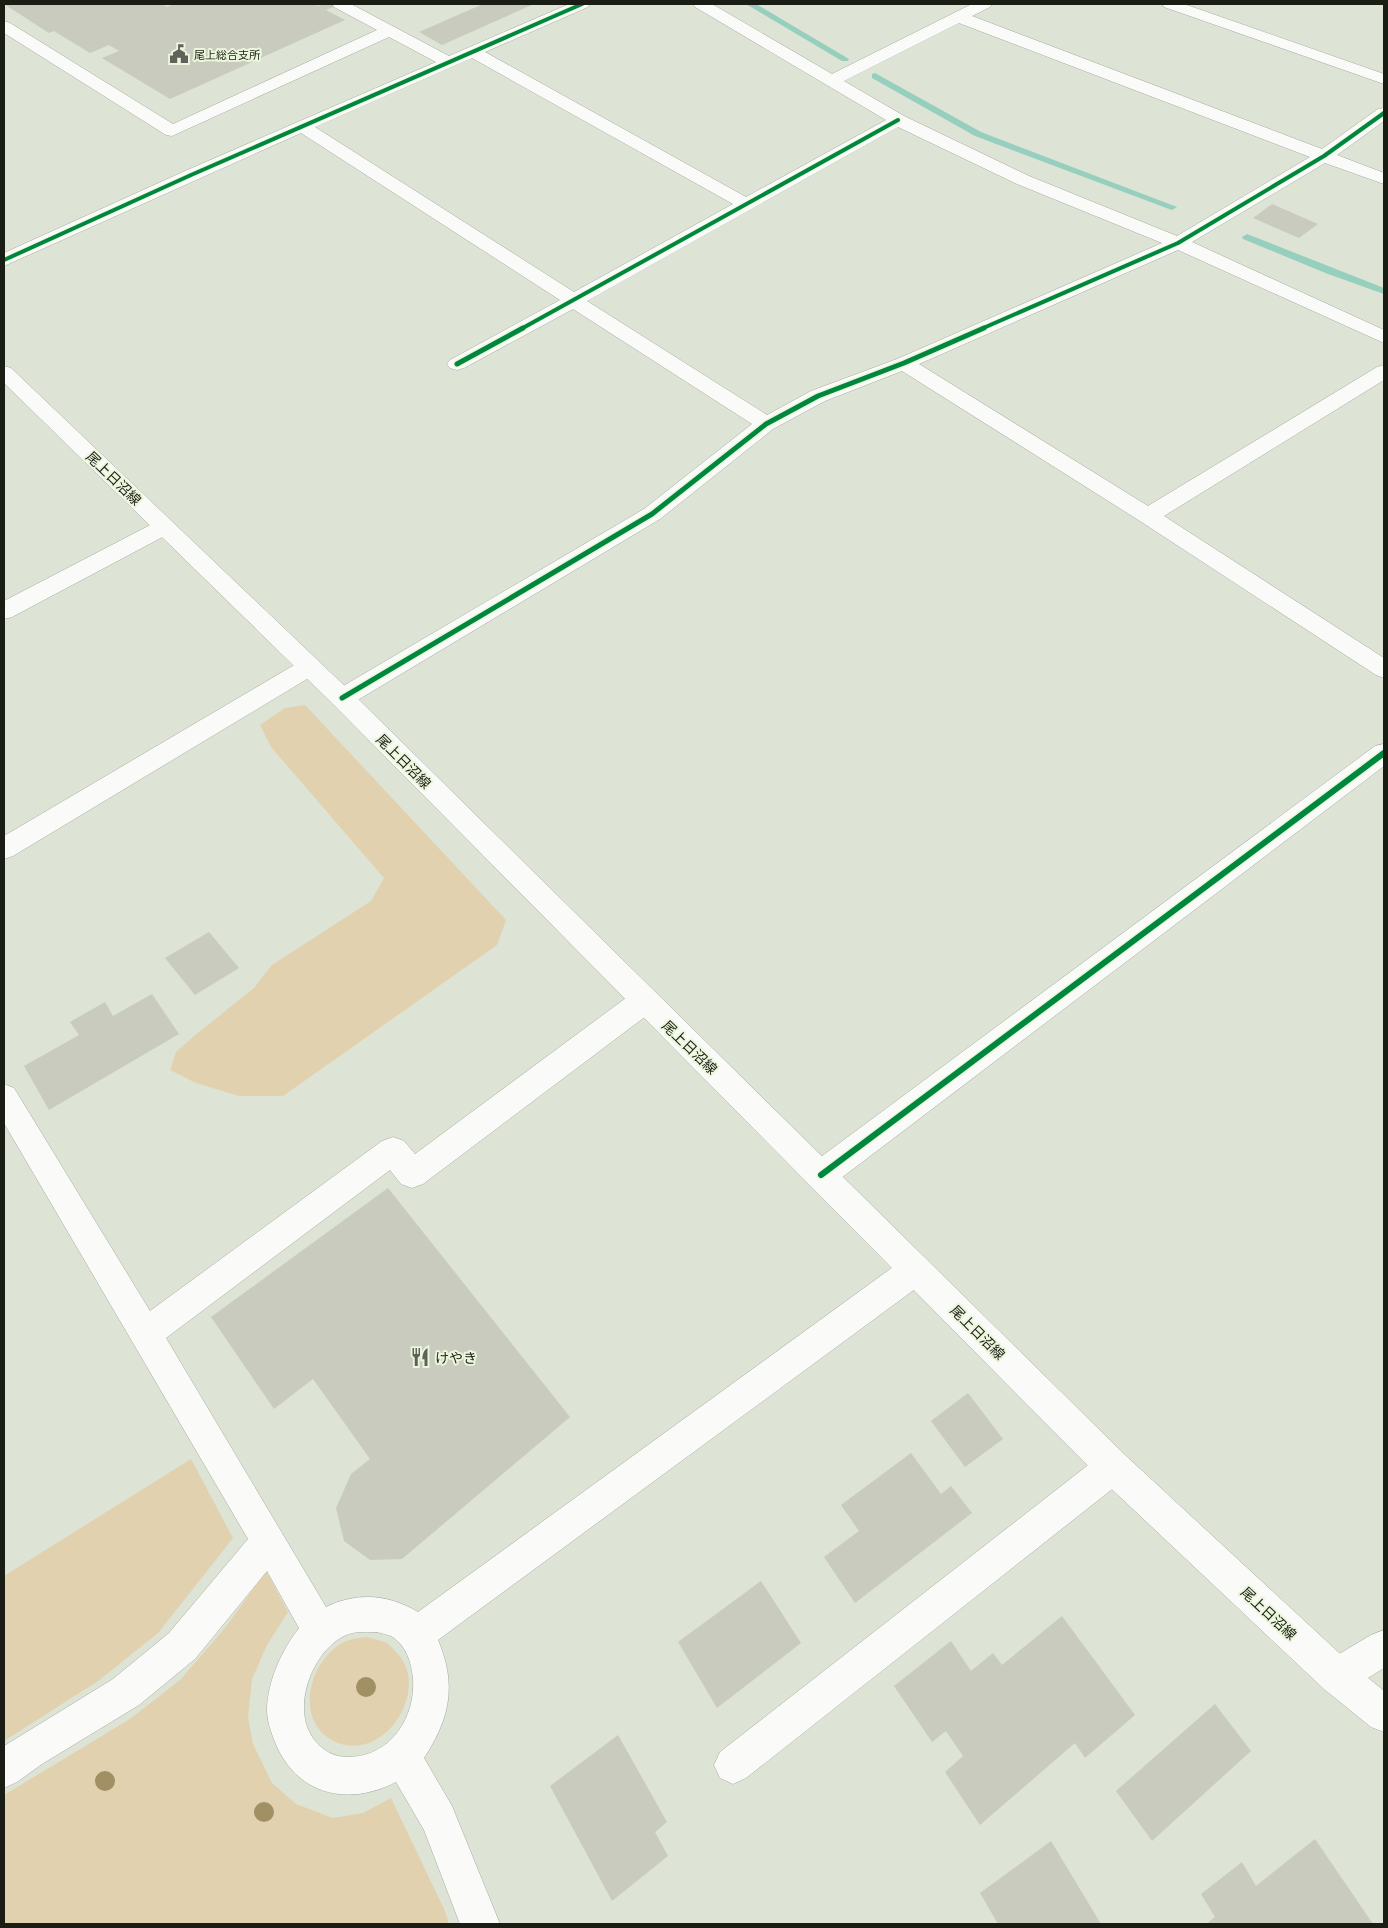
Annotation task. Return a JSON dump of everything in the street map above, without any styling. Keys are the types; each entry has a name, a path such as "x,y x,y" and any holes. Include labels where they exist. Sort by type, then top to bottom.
{"street":[{"path":"340,4 450,62"},
{"path":"4,260 302,126 582,4"},
{"path":"701,4 898,120 1023,180 1178,242 1384,336"},
{"path":"831,81 984,4"},
{"path":"1170,4 1384,78"},
{"path":"959,17 1384,179"},
{"path":"4,26 172,131 390,30"},
{"path":"473,52 744,203"},
{"path":"342,698 652,514 766,424 818,396 904,363 1178,242 1324,156 1384,113"},
{"path":"457,364 573,302 744,203 898,120"},
{"path":"302,126 573,302 766,424"},
{"path":"904,363 1148,516 1384,669"},
{"name":"尾上日沼線","path":"4,372 342,698 644,1002 821,1175 1113,1467 1337,1676 1384,1714"},
{"path":"1148,516 1384,372"},
{"path":"4,611 164,527"},
{"path":"4,849 309,668"},
{"path":"821,1175 1384,753"},
{"path":"145,1334 393,1151 412,1174 644,1002"},
{"path":"4,1097 321,1632"},
{"path":"416,1635 915,1270"},
{"path":"733,1765 1113,1467"},
{"path":"4,1768 126,1692 182,1646 268,1542"},
{"path":"376,1614 398,1620 416,1635 427,1656 433,1682 430,1708 420,1734 402,1756 381,1770 357,1778 332,1775 311,1765 296,1746 287,1721 287,1694 294,1666 309,1643 328,1626 352,1615 376,1614"},
{"path":"1337,1676 1384,1648"},
{"path":"402,1756 439,1819 480,1924"}],"shaded area":[{"path":"305,705 506,920 497,945 283,1096 239,1096 196,1083 170,1070 176,1052 254,988 272,965 371,901 384,878 271,747 260,725 285,708"},
{"path":"191,1459 233,1538 158,1633 98,1681 4,1741 4,1576"},
{"path":"266,1571 288,1612 267,1645 252,1679 248,1717 253,1744 272,1783 296,1804 333,1818 363,1813 391,1798 445,1911 449,1924 4,1924 4,1795 130,1719 180,1680 225,1628"},
{"path":"366,1637 386,1643 396,1652 406,1666 409,1683 407,1700 400,1716 389,1730 375,1740 359,1745 341,1744 326,1736 315,1723 311,1712 311,1689 319,1666 334,1648 344,1642"}],"building":[{"path":"4,4 162,4 167,7 174,4 314,4 318,6 341,4 326,10 345,20 170,99 102,58 119,51 109,45 90,53 54,31 49,33"},
{"path":"483,4 534,4 442,45 419,32"},
{"path":"1272,204 1318,224 1299,238 1253,218"},
{"path":"209,932 239,968 195,995 165,958"},
{"path":"152,994 179,1034 49,1110 24,1066 79,1035 70,1022 105,1002 113,1016"},
{"path":"388,1188 570,1417 402,1559 370,1560 344,1541 336,1508 351,1474 370,1459 313,1379 274,1409 211,1317"},
{"path":"968,1393 1003,1439 965,1467 931,1421"},
{"path":"911,1453 941,1494 951,1486 972,1513 855,1603 824,1557 859,1531 841,1505"},
{"path":"761,1581 801,1643 717,1708 678,1642"},
{"path":"1062,1616 1135,1715 1085,1758 1075,1743 980,1825 945,1772 963,1756 946,1731 932,1742 894,1686 951,1641 971,1671 993,1653 1002,1665"},
{"path":"1215,1704 1251,1751 1152,1841 1116,1791"},
{"path":"618,1735 667,1822 655,1832 668,1856 612,1901 550,1786"},
{"path":"1315,1839 1373,1924 1206,1924 1215,1917 1201,1894 1242,1862 1256,1886"},
{"path":"1051,1841 1101,1924 998,1924 980,1893"}],"waterway":[{"path":"750,4 845,59"},
{"path":"875,76 978,134 1172,207"},
{"path":"1247,237 1384,291"}],"cycle path":[{"path":"4,260 191,175 582,4"},
{"path":"342,698 652,514 766,424 818,396 904,363 1178,243 1324,156 1384,113"},
{"path":"457,364 898,120"},
{"path":"821,1175 1384,753"}],"place":[{"name":"尾上総合支所","path":"179,54"},
{"name":"けやき","path":"420,1357"}]}
